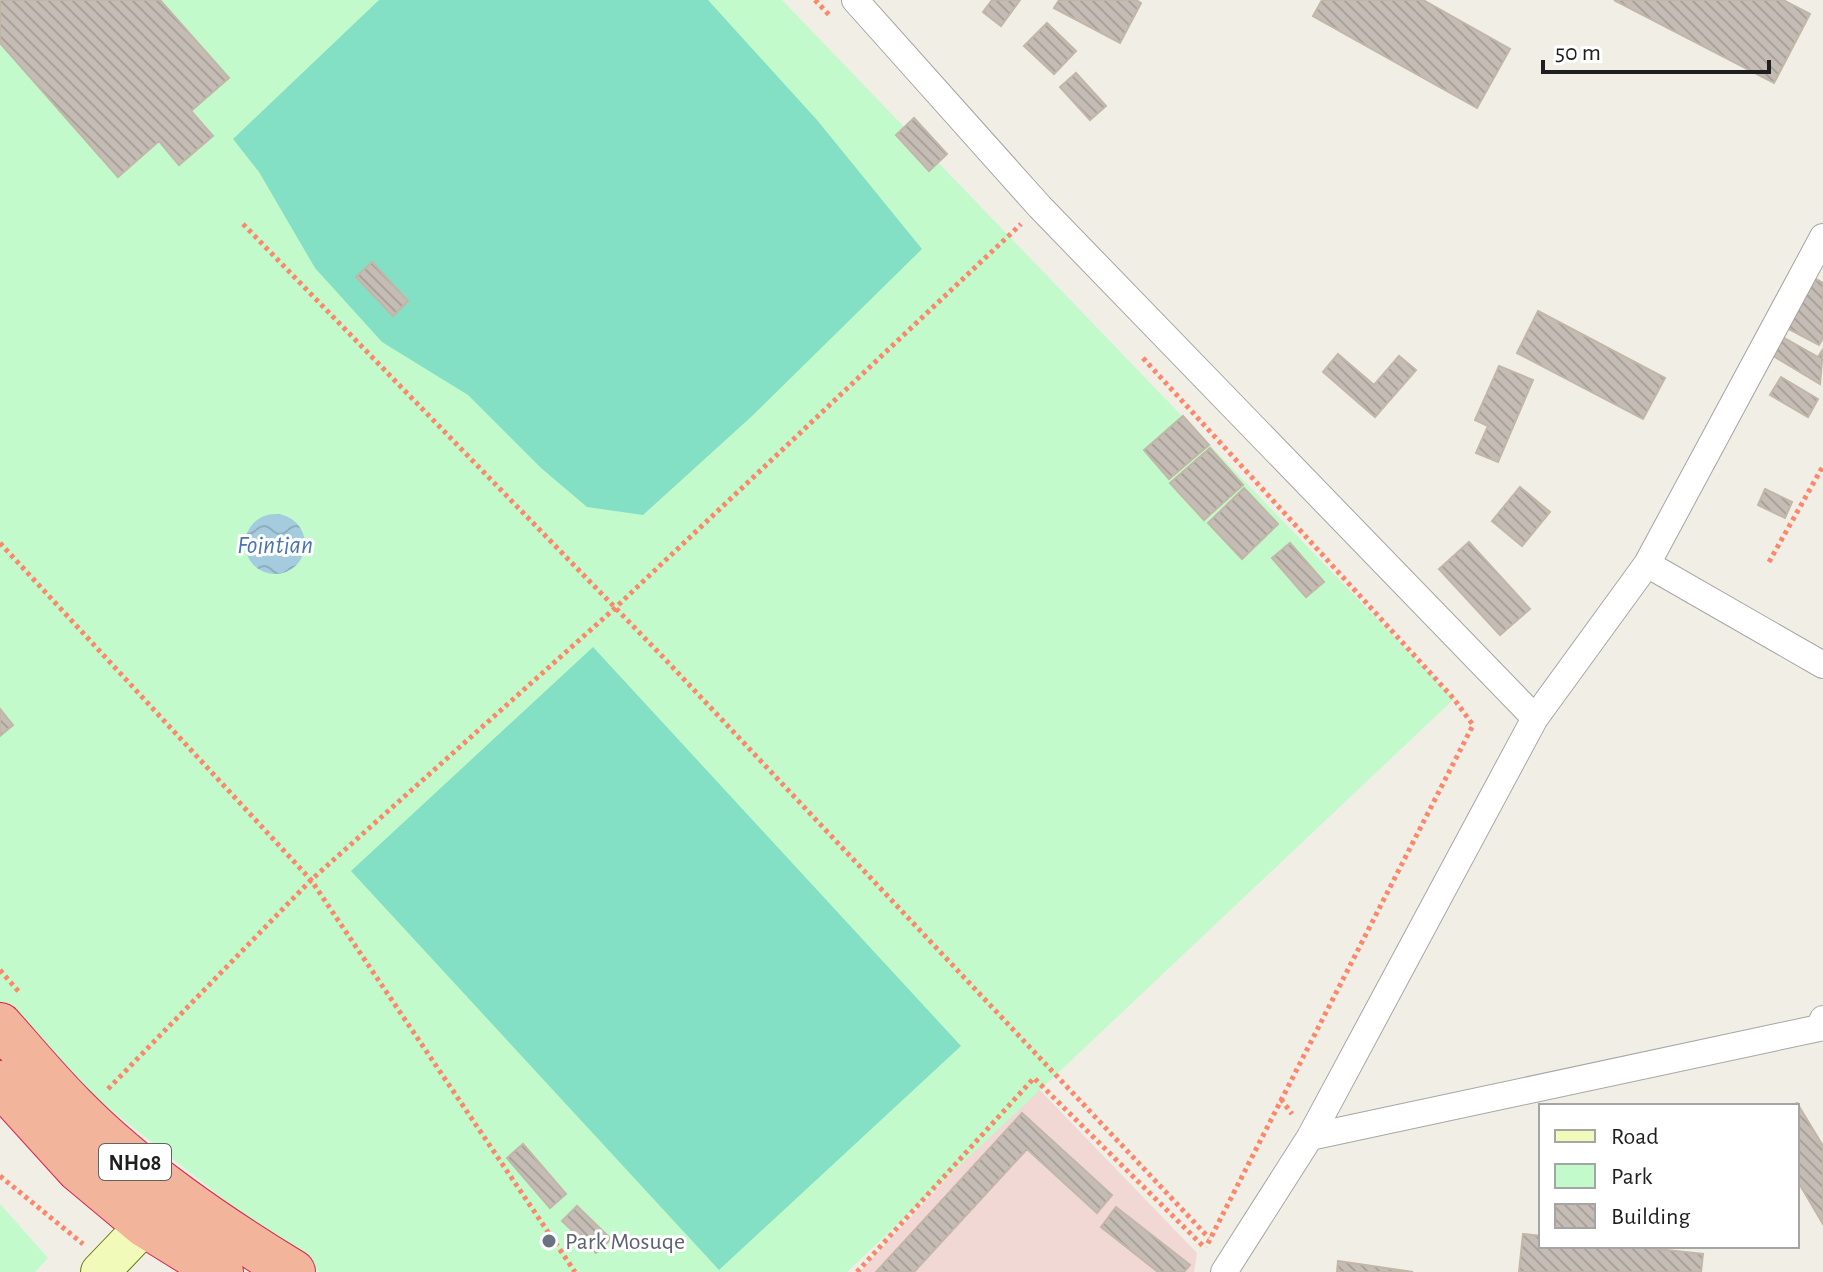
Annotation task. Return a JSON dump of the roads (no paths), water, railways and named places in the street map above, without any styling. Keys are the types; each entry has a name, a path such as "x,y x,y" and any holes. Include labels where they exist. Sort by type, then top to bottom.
{"highway":[{"name":"NH08","path":"0,1025 74,1107 129,1158 247,1244 293,1272"},
{"name":"NH08","path":"0,1083 78,1169 145,1225 221,1272"}],"main road":[{"path":"104,1268 145,1225"}],"street":[{"path":"855,0 1030,216 1535,718"},
{"path":"1217,1266 1310,1137 1535,718 1647,564 1823,237"},
{"path":"1647,564 1823,665"},
{"path":"1310,1137 1822,1028"}],"water":[{"name":"Fointian","path":"275,514 287,516 296,523 303,532 303,556 296,565 287,572 275,574 263,572 254,565 247,556 245,544 247,532 254,523 263,516"}],"place":[{"name":"Park Mosuqe","path":"549,1241"}]}
